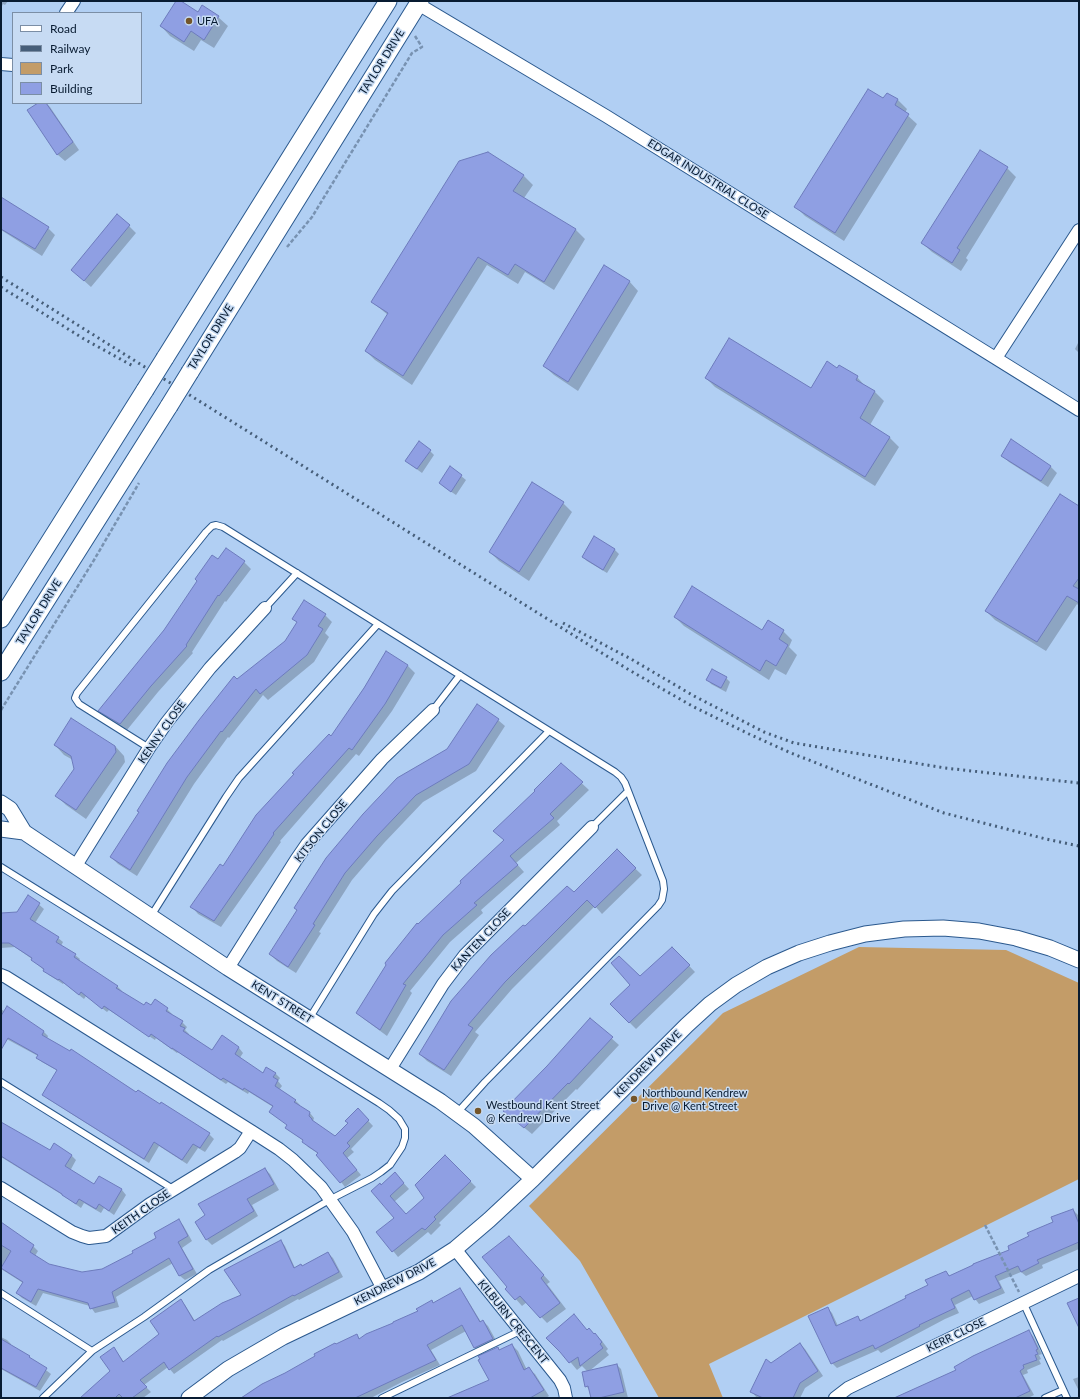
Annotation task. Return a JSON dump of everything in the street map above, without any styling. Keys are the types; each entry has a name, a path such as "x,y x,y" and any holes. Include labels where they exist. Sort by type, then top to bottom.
{"main road":[{"path":"1,619 144,390 166,358 388,1"},
{"name":"TAYLOR DRIVE","path":"1,672 190,372 416,2"}],"street":[{"path":"67,12 74,1"},
{"name":"EDGAR INDUSTRIAL CLOSE","path":"416,2 606,116 1079,410"},
{"path":"1,64 12,65"},
{"path":"996,358 1079,230"},
{"name":"KENNY CLOSE","path":"75,867 149,748 190,692 265,608"},
{"name":"KITSON CLOSE","path":"228,968 296,860 308,844 382,759 433,710"},
{"name":"KENT STREET","path":"1,803 10,809 24,832 228,968 390,1069 457,1114 474,1126 533,1179"},
{"name":"KANTEN CLOSE","path":"390,1069 443,984 465,955 592,827"},
{"name":"KENT STREET","path":"1,829 24,832"},
{"name":"KENDREW DRIVE","path":"189,1398 228,1369 278,1340 419,1272 455,1249 533,1179 687,1025 710,1004 736,984 767,967 799,953 830,942 865,934 904,929 943,928 980,931 1016,938 1050,948 1079,960"},
{"path":"1,976 12,981 251,1131 293,1160 331,1199 353,1232 383,1290"},
{"name":"KEITH CLOSE","path":"1,1188 72,1232 89,1238 106,1236 173,1189 235,1152 240,1148 251,1131"},
{"name":"KILBURN CRESCENT","path":"455,1249 560,1380 564,1388 566,1398"},
{"name":"KERR CLOSE","path":"835,1398 848,1388 1021,1298 1079,1276"}],"lane":[{"path":"149,748 79,704 75,698 77,693 206,532 212,526 216,525 223,527 297,573 621,777 628,791 663,881 664,889 662,900 658,906 485,1082 457,1114"},
{"path":"265,608 297,573"},
{"path":"150,917 239,778 378,624"},
{"path":"433,710 460,675"},
{"path":"309,1019 374,914 392,891 549,731"},
{"path":"592,827 628,791"},
{"path":"1,866 379,1103 399,1119 405,1129 405,1138 402,1147 390,1165 372,1178 331,1199 209,1270 144,1317 92,1351 43,1398"},
{"path":"1,1082 173,1189"},
{"path":"1,1293 92,1351"},
{"path":"1021,1298 1067,1398"},
{"path":"382,1398 520,1331"},
{"path":"1045,1398 1063,1390"}],"path":[{"path":"284,251 312,217 412,53 422,47 414,35"},
{"path":"1,710 94,560 142,479"},
{"path":"985,1225 1021,1298"}],"green space":[{"path":"859,947 1006,950 1079,983 1079,1179 709,1364 723,1398 659,1398 580,1261 529,1206 723,1013"}],"building":[{"name":"UFA","path":"176,1 181,1 198,12 202,5 219,16 204,40 191,31 184,42 160,26"},
{"path":"868,89 883,98 887,93 898,99 895,105 909,114 835,233 794,207"},
{"path":"36,104 47,104 73,142 57,155 27,110"},
{"path":"980,150 1008,167 957,248 960,250 952,263 921,243"},
{"path":"488,152 524,175 513,191 576,229 544,282 515,264 508,275 478,257 403,376 365,351 388,313 371,302 459,161"},
{"path":"1,197 49,227 35,249 1,229"},
{"path":"117,214 130,225 84,281 71,270"},
{"path":"604,265 630,281 568,382 543,366"},
{"path":"729,338 811,388 827,361 837,368 839,365 858,376 856,380 875,391 860,418 890,437 865,477 705,378"},
{"path":"1011,439 1051,466 1041,481 1001,456"},
{"path":"419,441 431,450 417,469 405,461"},
{"path":"450,466 462,475 451,492 439,483"},
{"path":"532,482 564,502 519,572 489,552"},
{"path":"1060,494 1079,506 1079,578 1073,586 1079,589 1079,603 1067,596 1037,642 985,611"},
{"path":"594,536 615,549 603,570 582,557"},
{"path":"226,548 245,561 219,596 218,595 186,645 187,646 151,686 120,724 98,711 164,630 197,581 195,579 212,555 218,559"},
{"path":"692,586 762,630 768,620 784,630 779,639 788,645 776,666 766,660 760,671 674,617"},
{"path":"304,600 326,614 318,626 323,629 307,655 260,694 256,689 222,732 221,731 187,777 130,870 110,857 139,812 137,811 167,763 199,720 234,676 237,679 285,641 297,622 292,619"},
{"path":"386,651 408,665 385,704 352,750 349,748 273,833 274,834 214,921 190,907 220,864 223,866 256,815 294,774 292,773 329,734 331,736 364,688"},
{"path":"712,669 727,677 721,688 706,680"},
{"path":"477,704 499,719 469,764 416,795 377,836 345,873 313,924 315,925 288,967 269,954 297,910 294,908 326,858 363,814 397,778 447,749"},
{"path":"71,718 115,746 116,752 76,810 55,796 74,769 71,756 54,745"},
{"path":"561,763 583,782 550,814 554,818 510,856 518,865 474,903 477,905 443,935 403,984 406,985 380,1030 356,1013 386,965 385,963 417,923 418,924 461,883 460,881 504,840 493,831 535,791 534,790"},
{"path":"617,849 636,868 595,908 587,900 505,982 468,1025 473,1028 444,1070 419,1054 451,1001 491,955 523,925 525,926 567,886 574,892"},
{"path":"28,895 40,903 30,919 59,937 56,942 76,954 74,957 118,986 116,988 144,1005 146,1002 151,1005 155,999 168,1008 166,1011 183,1021 180,1026 185,1028 183,1031 212,1050 222,1035 239,1047 235,1054 263,1073 266,1067 276,1073 273,1077 278,1080 275,1086 296,1100 294,1102 310,1112 309,1116 312,1120 335,1136 348,1123 345,1121 358,1108 369,1120 347,1143 350,1146 343,1153 357,1170 340,1183 316,1155 318,1153 302,1142 303,1140 285,1128 287,1125 269,1112 273,1106 244,1088 243,1090 223,1078 221,1080 151,1034 149,1037 104,1006 102,1009 81,992 79,995 59,979 58,980 43,971 44,969 31,960 32,958 9,943 1,943 1,913 17,912"},
{"path":"672,947 690,965 629,1023 610,1004 630,985 611,963 619,956 640,976"},
{"path":"7,1006 44,1031 42,1035 70,1051 71,1049 136,1092 138,1090 160,1104 161,1102 210,1133 200,1148 193,1144 182,1160 154,1142 144,1159 42,1095 57,1070 36,1058 38,1055 8,1038 1,1050 1,1016"},
{"path":"590,1018 613,1037 569,1084 568,1083 524,1128 503,1111 547,1066"},
{"path":"1,1122 50,1150 54,1143 72,1155 65,1166 94,1184 99,1176 122,1189 109,1211 99,1204 96,1209 79,1199 76,1204 1,1156"},
{"path":"445,1155 471,1181 434,1217 436,1219 425,1230 422,1228 392,1252 376,1232 394,1218 371,1191 380,1183 381,1185 395,1172 404,1183 390,1196 406,1214 424,1198 415,1185"},
{"path":"265,1168 274,1184 247,1199 254,1211 206,1240 195,1222 205,1215 198,1204"},
{"path":"1073,1209 1079,1224 1079,1242 1037,1260 1039,1263 1021,1272 1018,1266 995,1276 1001,1288 974,1300 969,1290 951,1299 955,1308 919,1325 920,1326 875,1349 873,1345 831,1364 808,1316 828,1307 836,1326 858,1316 860,1321 928,1285 925,1280 946,1271 949,1276 973,1264 1009,1250 1008,1246 1029,1236 1027,1233 1053,1222 1051,1217"},
{"path":"179,1219 188,1236 178,1242 193,1269 179,1276 169,1258 112,1292 115,1302 90,1309 88,1303 38,1289 31,1302 16,1293 23,1282 1,1268 11,1251 1,1245 1,1222 34,1245 30,1252 49,1264 82,1272 102,1269 133,1253 132,1251 156,1238 154,1233"},
{"path":"509,1236 544,1275 541,1278 560,1303 540,1318 520,1296 515,1300 505,1289 507,1287 482,1257"},
{"path":"281,1240 294,1268 301,1264 302,1266 328,1252 339,1272 294,1296 293,1295 218,1337 217,1336 169,1370 164,1362 140,1380 147,1387 132,1398 123,1398 119,1394 115,1398 80,1398 110,1371 100,1357 114,1347 123,1362 159,1334 150,1321 181,1299 194,1321 222,1303 241,1295 224,1270"},
{"path":"460,1288 480,1322 483,1320 493,1339 474,1348 462,1325 427,1345 436,1360 355,1398 241,1398 262,1384 285,1373 315,1356 314,1354 335,1343 336,1344 357,1334 359,1339 366,1334 418,1311 416,1309 432,1300 433,1303"},
{"path":"1079,1298 1079,1328 1067,1303"},
{"path":"574,1314 587,1330 589,1328 594,1334 595,1333 602,1342 600,1344 603,1348 580,1366 578,1357 569,1363 546,1338"},
{"path":"1029,1330 1038,1349 1036,1350 1038,1354 1035,1355 1037,1360 1023,1365 1024,1368 1020,1371 1030,1391 1015,1398 894,1398 956,1370 954,1367 973,1356"},
{"path":"1,1339 47,1368 36,1387 1,1368"},
{"path":"800,1343 818,1371 800,1383 793,1398 763,1398 750,1392 766,1359 771,1363"},
{"path":"512,1344 524,1370 529,1367 544,1390 530,1398 447,1398 489,1380 478,1360 480,1359 478,1356 498,1347 499,1350"},
{"path":"617,1364 624,1392 599,1398 591,1398 588,1386 585,1387 582,1372"}],"railway":[{"path":"1,277 629,670 694,707 791,753 944,813 1079,846"},
{"path":"1,287 84,339 133,366"},
{"path":"563,623 631,659 694,696 764,732 794,743 945,768 1079,783"}],"place":[{"name":"UFA","path":"189,21"},
{"name":"Northbound Kendrew Drive @ Kent Street","path":"634,1099"},
{"name":"Westbound Kent Street @ Kendrew Drive","path":"478,1111"}]}
